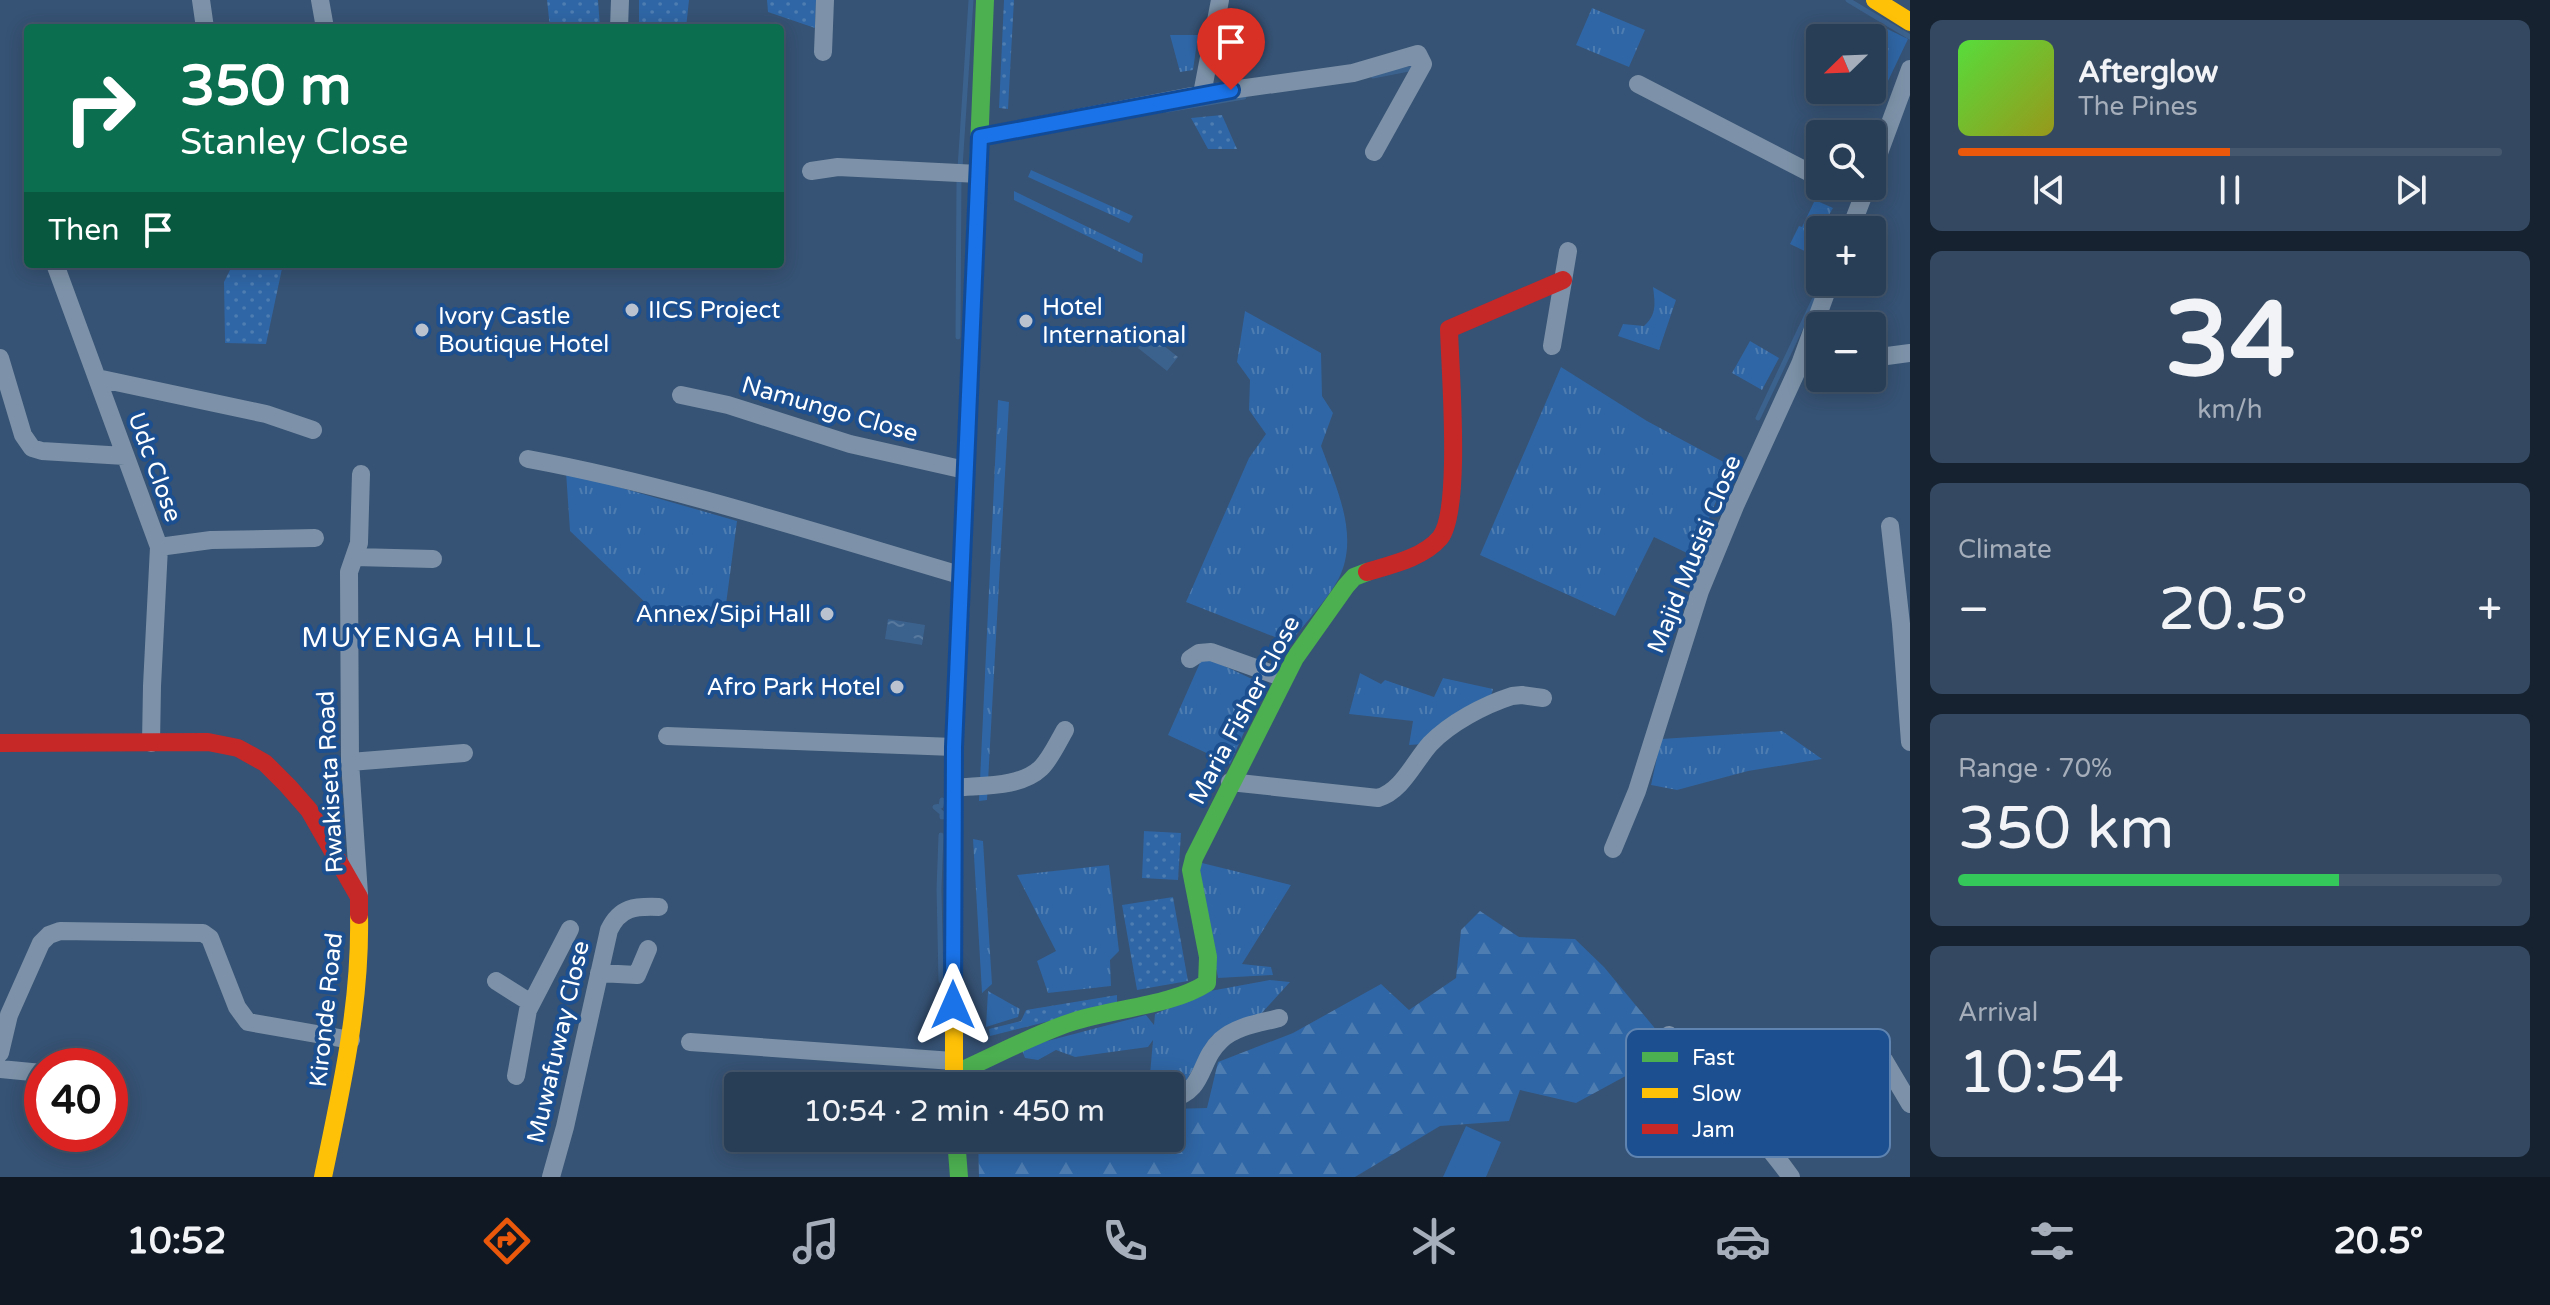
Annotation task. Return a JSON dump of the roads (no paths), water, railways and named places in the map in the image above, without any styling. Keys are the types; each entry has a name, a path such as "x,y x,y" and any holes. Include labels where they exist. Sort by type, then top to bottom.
{"street":[{"path":"201,0 204,24"},
{"path":"320,0 324,24"},
{"path":"619,24 620,0"},
{"path":"823,52 825,0"},
{"path":"954,1072 954,747 985,0"},
{"path":"1202,94 1220,0"},
{"path":"1875,0 1910,22"},
{"path":"980,137 1202,94 1353,73 1418,54 1423,64 1374,152"},
{"path":"1886,134 1910,69"},
{"path":"1638,84 1806,171"},
{"path":"811,171 852,167 979,174"},
{"path":"1552,346 1568,251"},
{"name":"Udc Close","path":"56,268 159,547 151,743"},
{"name":"Maria Fisher Close","path":"958,1072 1071,1022 1190,994 1207,983 1208,957 1191,870 1198,847 1284,678 1315,626 1354,577 1424,551 1438,542 1443,534 1453,496 1449,329 1563,280"},
{"name":"Majid Musisi Close","path":"1613,849 1637,791 1700,591 1800,364 1825,296"},
{"path":"1886,356 1910,353"},
{"path":"0,358 23,435 32,448 125,456"},
{"path":"1800,364 1806,364"},
{"path":"97,378 266,414 313,430"},
{"name":"Namungo Close","path":"681,395 728,405 850,444 965,470"},
{"path":"528,459 600,474 759,516 960,575"},
{"name":"Rwakiseta Road","path":"359,897 350,762 349,572 359,543 361,474"},
{"path":"1890,526 1910,742"},
{"path":"159,547 211,540 315,538"},
{"path":"355,557 433,559"},
{"path":"1190,659 1199,653 1211,652 1284,678"},
{"path":"1230,782 1378,798 1393,791 1430,744 1452,726 1503,699 1522,695 1543,698"},
{"path":"954,788 1010,782 1030,776 1048,759 1065,730"},
{"path":"667,736 954,747"},
{"name":"Kironde Road","path":"0,743 208,742 238,748 265,763 309,810 359,897 360,959 351,1040 323,1177"},
{"path":"350,762 464,753"},
{"name":"Muwafuway Close","path":"551,1177 609,930 615,917 629,909 659,907"},
{"path":"516,1076 531,1003 570,929"},
{"path":"0,1053 15,999 41,943 49,935 60,931 203,933 210,938 237,1007 248,1022 351,1040"},
{"path":"599,973 637,975 648,949"},
{"path":"496,981 531,1003"},
{"path":"1184,1094 1195,1085 1213,1049 1227,1035 1279,1018"},
{"path":"690,1042 938,1072"},
{"path":"0,1069 24,1071"},
{"path":"1890,1070 1910,1104"},
{"path":"957,1152 959,1177"},
{"path":"1776,1157 1791,1177"}],"water":[{"path":"1149,334 1178,357 1167,371 1138,348"},
{"path":"888,619 925,625 922,645 885,639"}],"waterway":[{"path":"960,168 971,0"},
{"path":"1848,0 1910,37"},
{"path":"1373,76 1414,68"},
{"path":"1167,110 1244,97"},
{"path":"958,337 959,178"},
{"path":"1758,418 1814,300"},
{"path":"942,800 941,806 935,807 942,817"},
{"path":"941,835 941,981"}],"place":[{"name":"IICS Project","path":"632,310"},
{"name":"Hotel International","path":"1026,321"},
{"name":"Ivory Castle Boutique Hotel","path":"422,330"},
{"name":"Annex/Sipi Hall","path":"827,614"},
{"name":"Afro Park Hotel","path":"897,687"}],"district":[{"name":"MUYENGA HILL","path":"422,637"}]}
